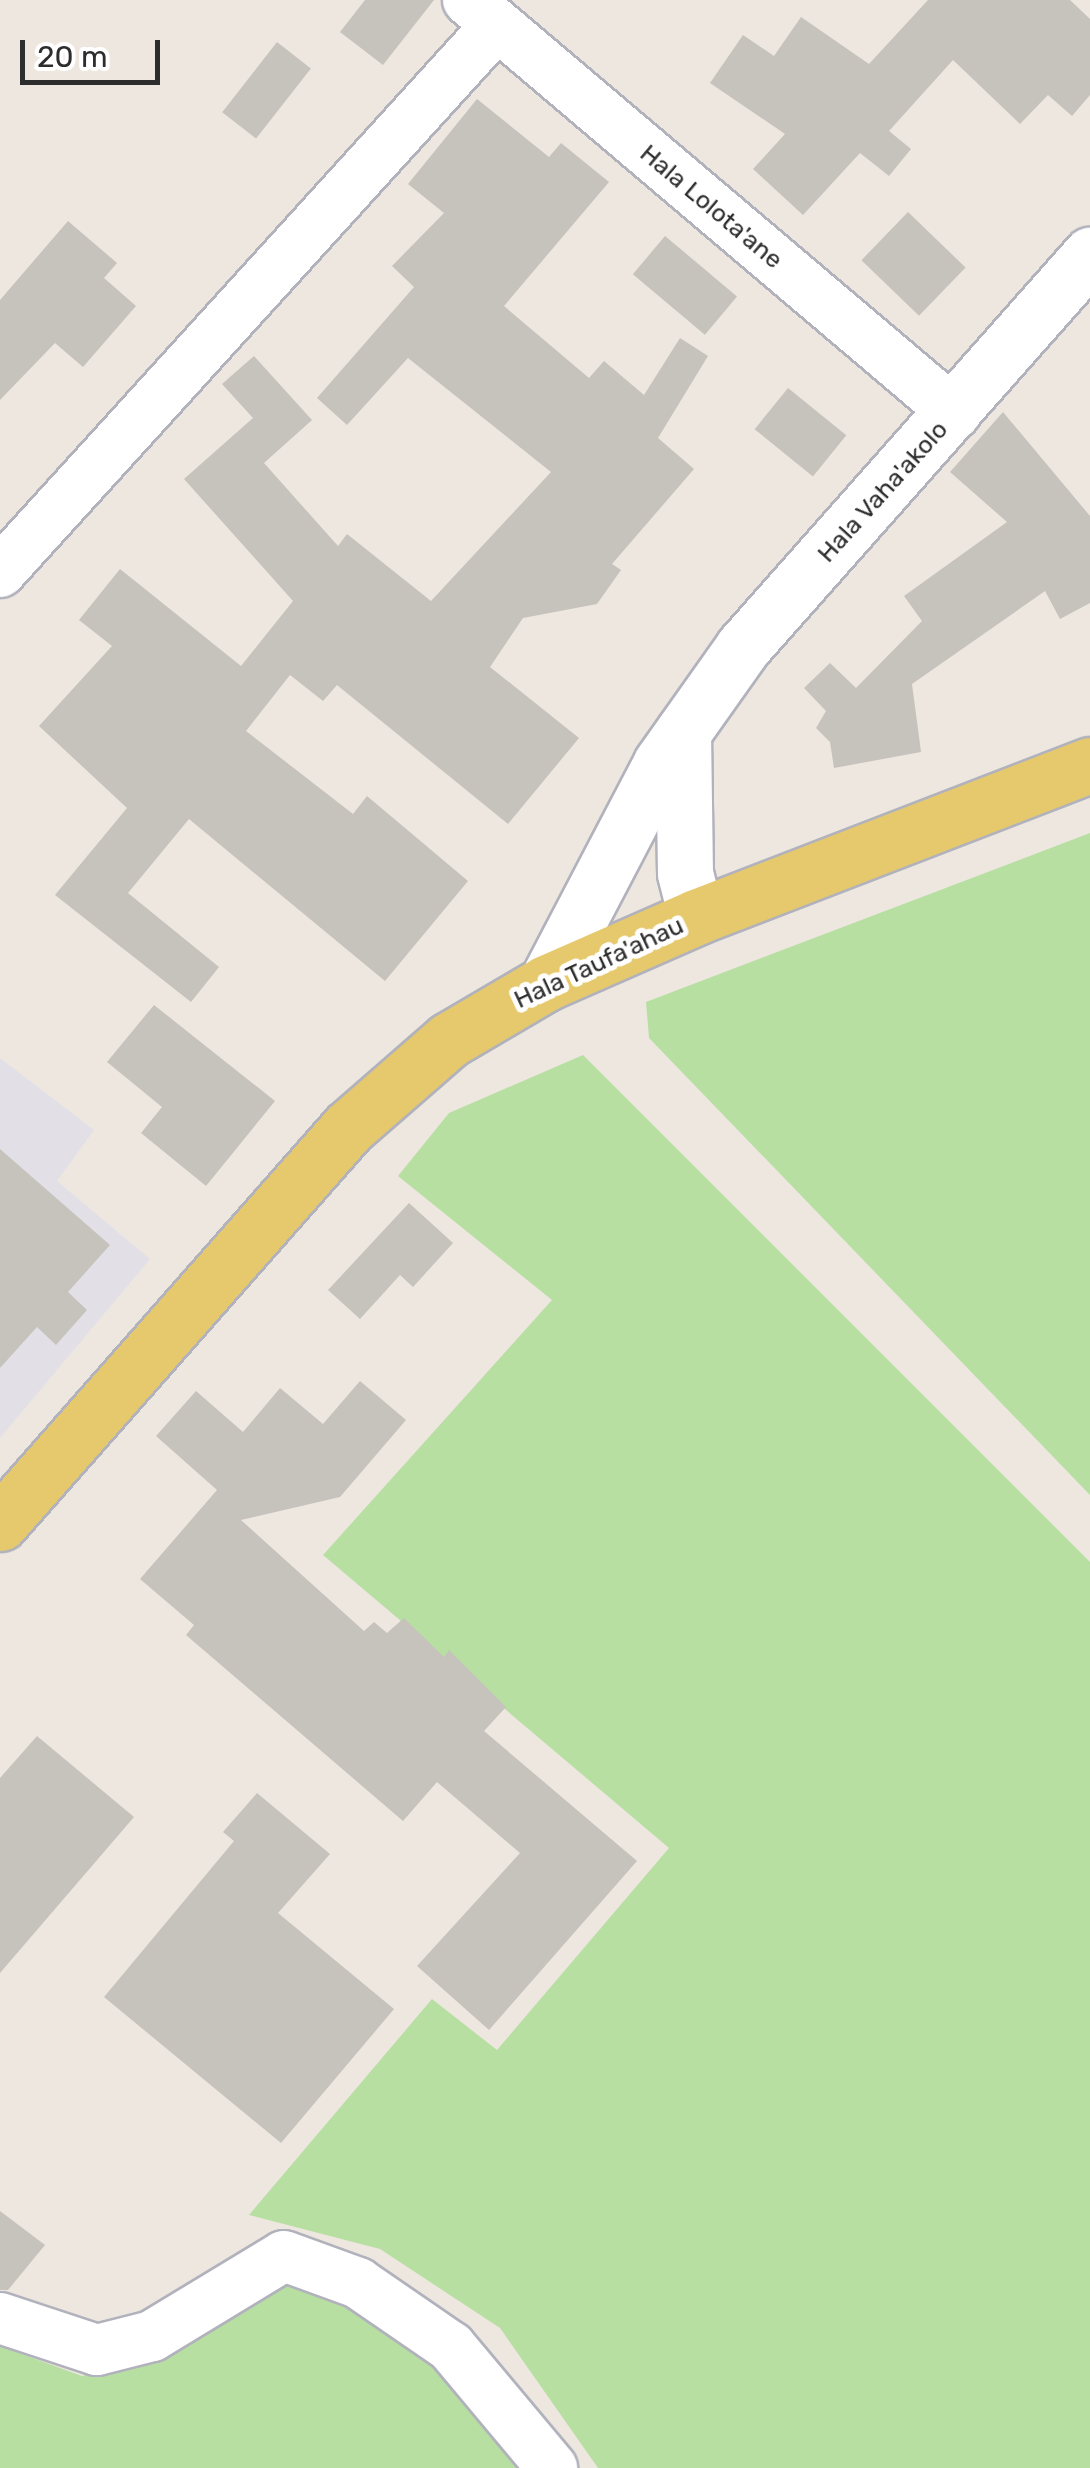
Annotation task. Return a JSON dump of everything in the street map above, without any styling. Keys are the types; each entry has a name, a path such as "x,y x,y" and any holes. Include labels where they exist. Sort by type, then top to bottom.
{"main road":[{"name":"Hala Vaha'akolo","path":"546,983 682,732 743,647 1090,255"},
{"path":"682,732 685,874 696,918"},
{"name":"Hala Taufa'ahau","path":"0,1523 348,1128 449,1040 546,983 696,918 1090,764"}],"street":[{"name":"Hala Lolota'ane","path":"483,12 954,413"},
{"path":"0,572 483,12"},
{"path":"0,2318 96,2350 152,2336 284,2256 358,2282 451,2347 552,2468"}],"shaded area":[{"path":"0,1058 94,1130 57,1181 150,1259 0,1438"}],"green space":[{"path":"1090,833 1090,1495 649,1038 646,1002"},
{"path":"583,1055 1090,1562 1090,2468 598,2468 500,2328 380,2249 249,2215 432,1999 497,2050 669,1848 323,1555 552,1300 398,1176 449,1113"},
{"path":"283,2283 364,2306 442,2357 533,2468 0,2468 0,2346 82,2376 165,2353"}],"building":[{"path":"365,0 434,0 383,65 340,32"},
{"path":"928,0 1070,0 1090,19 1090,95 1072,116 1048,95 1020,124 953,60 889,131 911,149 889,176 860,153 803,215 753,169 785,134 710,83 743,35 774,56 801,17 869,64"},
{"path":"277,42 311,68 256,139 222,112"},
{"path":"477,99 549,157 561,143 609,182 504,306 589,378 604,361 644,395 680,338 708,356 658,438 694,469 612,564 621,570 597,604 523,618 490,667 579,738 508,824 337,685 323,701 290,675 246,731 353,814 367,796 468,881 385,981 189,819 128,893 219,967 191,1002 55,895 127,808 39,726 112,646 79,620 120,569 241,666 293,601 184,479 253,418 222,384 254,356 312,420 264,463 338,546 347,534 431,601 551,472 408,358 347,425 317,398 414,287 392,266 444,213 408,184"},
{"path":"908,212 966,268 919,316 861,260"},
{"path":"68,221 117,263 104,278 136,306 83,367 55,343 0,400 0,300"},
{"path":"665,236 737,296 705,335 633,274"},
{"path":"788,388 846,435 813,476 755,429"},
{"path":"1003,412 1090,516 1090,603 1060,619 1045,591 912,684 921,752 834,768 830,742 816,728 826,711 804,688 830,663 856,688 922,621 904,596 1007,522 950,472"},
{"path":"154,1005 275,1101 206,1186 141,1133 162,1107 107,1062"},
{"path":"0,1149 110,1245 68,1292 87,1310 56,1345 37,1327 0,1368"},
{"path":"409,1203 453,1243 413,1287 400,1275 360,1319 328,1290"},
{"path":"360,1381 406,1420 340,1497 241,1520 364,1631 374,1622 387,1633 404,1618 444,1657 449,1650 506,1707 484,1731 637,1861 489,2030 417,1966 520,1853 437,1782 403,1821 186,1635 194,1625 140,1579 217,1490 156,1436 196,1391 243,1432 280,1388 323,1424"},
{"path":"37,1736 134,1817 0,1973 0,1778"},
{"path":"257,1793 330,1854 278,1913 394,2009 281,2143 104,1997 234,1841 223,1832"},
{"path":"0,2211 45,2245 8,2290 0,2290"}]}
